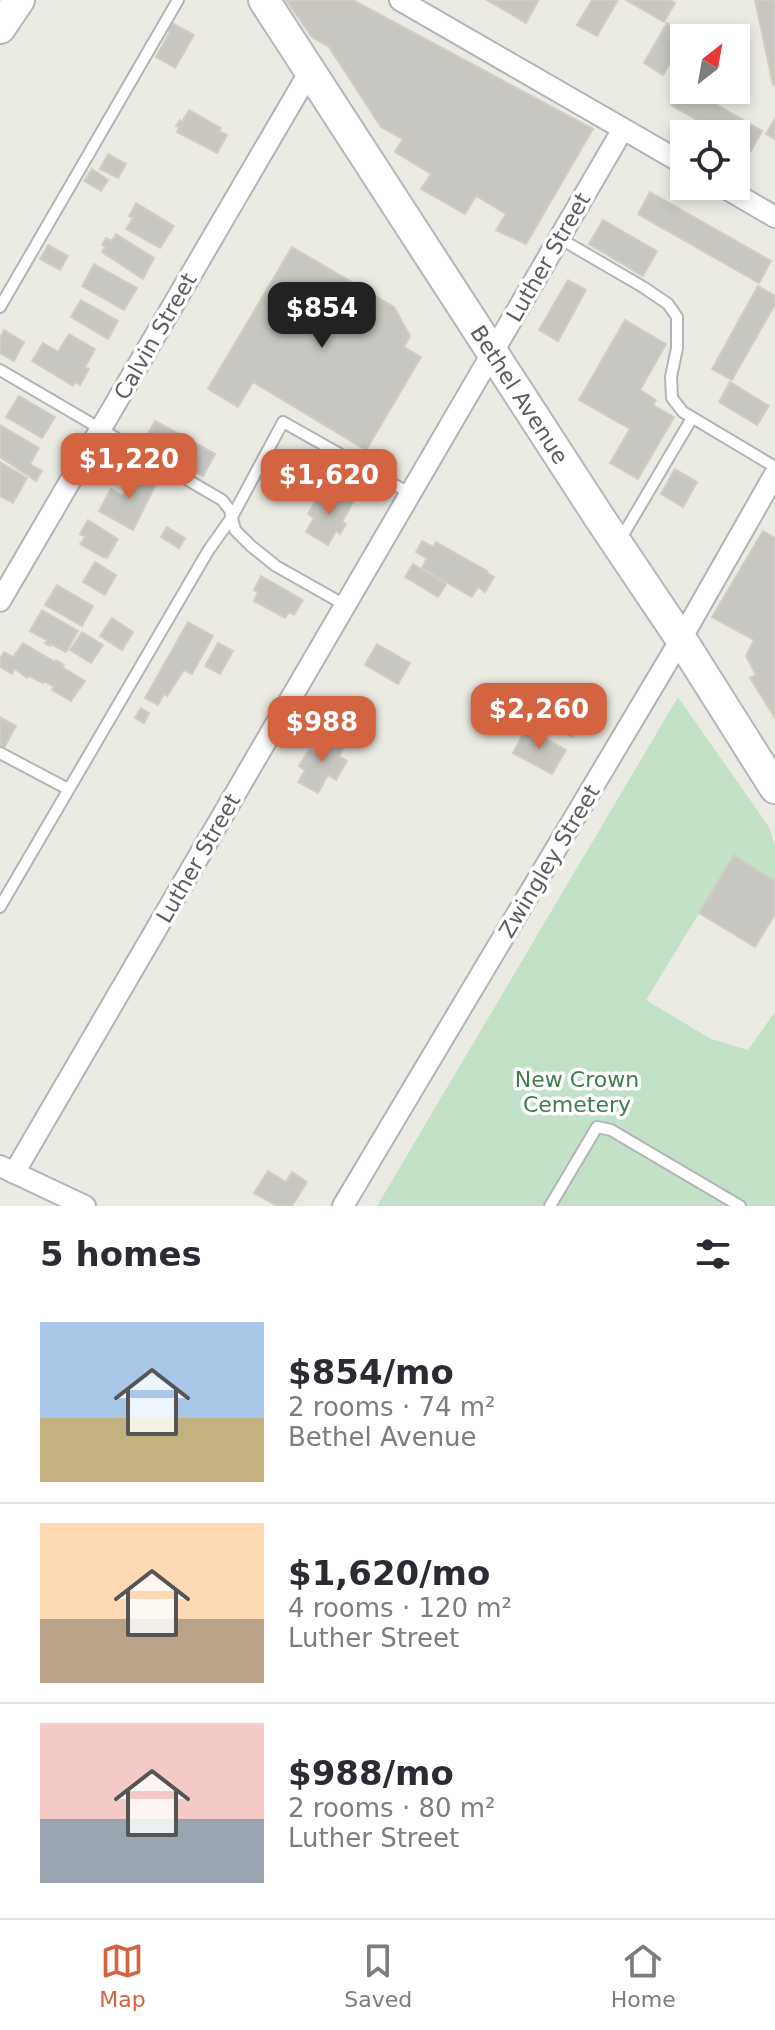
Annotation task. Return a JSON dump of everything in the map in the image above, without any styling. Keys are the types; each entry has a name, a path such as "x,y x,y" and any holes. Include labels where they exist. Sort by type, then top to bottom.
{"street":[{"path":"0,28 19,0"},
{"name":"Bethel Avenue","path":"264,0 775,788"},
{"path":"400,0 670,156"},
{"name":"Calvin Street","path":"0,601 310,71"},
{"name":"Luther Street","path":"7,1170 411,494 623,129"},
{"path":"746,200 775,217"},
{"name":"Zwingley Street","path":"343,1206 681,639 775,474"},
{"path":"7,1170 85,1206"}],"lane":[{"path":"0,307 178,0"},
{"path":"559,238 668,304 677,317 672,398 683,412 775,467"},
{"path":"0,370 222,500 230,510 235,530 251,546 276,566 345,605"},
{"path":"618,543 692,418"},
{"path":"0,907 208,551 232,517 283,422 411,494"},
{"path":"0,753 68,789"},
{"path":"550,1206 597,1127 611,1130 740,1206"}],"green space":[{"name":"New Crown Cemetery","path":"678,697 769,827 775,845 775,881 734,856 646,1000 711,1039 748,1050 775,1012 775,1206 377,1206"}],"building":[{"path":"286,0 353,0 593,129 526,244 496,230 506,214 476,196 465,214 421,189 431,174 395,152 403,139 381,127 329,47 312,37"},
{"path":"487,0 535,0 538,1 526,23"},
{"path":"592,0 618,0 597,36 577,25"},
{"path":"626,0 670,0 675,3 664,22"},
{"path":"755,0 775,0 773,85"},
{"path":"172,23 194,35 175,68 156,57"},
{"path":"667,23 670,25 670,63 663,75 644,63"},
{"path":"715,104 743,120 697,120 671,105"},
{"path":"189,110 221,128 219,131 227,135 217,153 177,132 179,127 176,126"},
{"path":"775,119 775,139 766,134"},
{"path":"750,124 762,131 750,150"},
{"path":"108,154 126,164 118,178 100,169"},
{"path":"92,169 108,180 101,191 84,181"},
{"path":"650,192 771,261 759,283 638,214"},
{"path":"136,203 174,226 160,248 126,229 133,218 129,216"},
{"path":"603,220 657,251 643,276 589,244"},
{"path":"116,234 154,258 143,279 102,252 106,238 112,241"},
{"path":"48,245 68,256 60,270 40,259"},
{"path":"292,247 394,307 410,336 404,347 421,357 366,450 253,382 238,407 208,389"},
{"path":"94,264 137,288 124,310 82,286"},
{"path":"568,280 586,290 558,341 539,330"},
{"path":"758,286 775,296 775,304 732,380 712,369"},
{"path":"81,300 118,321 108,339 71,317"},
{"path":"625,320 666,344 640,390 656,400 653,405 674,417 638,479 610,463 630,429 579,400"},
{"path":"4,330 24,342 14,361 0,353 0,338"},
{"path":"69,334 95,349 80,385 76,382 73,386 32,361 43,343 58,352"},
{"path":"730,382 769,406 757,425 719,402"},
{"path":"19,396 55,417 42,438 6,417"},
{"path":"155,421 215,454 203,476 143,443"},
{"path":"0,425 39,448 30,464 42,471 36,481 0,457"},
{"path":"0,462 27,478 13,503 0,496"},
{"path":"675,469 697,482 683,507 661,494"},
{"path":"137,471 157,482 133,530 99,511 111,489 123,496"},
{"path":"331,489 353,502 342,522 346,524 340,534 336,531 328,545 306,532 314,518 308,514 316,500 323,504"},
{"path":"88,520 118,539 107,558 80,544 85,537 80,534"},
{"path":"167,527 185,538 179,548 161,537"},
{"path":"763,531 775,538 775,718 750,678 756,675 746,656 754,640 712,617"},
{"path":"422,541 433,547 436,542 487,571 494,577 485,592 478,587 472,597 422,568 427,558 416,552"},
{"path":"95,562 116,575 105,595 83,582"},
{"path":"413,564 446,584 438,597 405,577"},
{"path":"261,576 303,600 294,615 289,612 285,618 254,601 258,592 254,590"},
{"path":"57,585 93,606 82,626 45,605"},
{"path":"42,610 78,631 66,652 50,646 45,643 47,640 30,631"},
{"path":"112,618 133,632 122,650 100,636"},
{"path":"188,622 213,636 192,674 184,670 158,705 145,698"},
{"path":"82,632 103,645 91,663 70,650"},
{"path":"23,643 56,660 85,681 71,701 52,690 54,687 44,681 27,678 15,669 12,674 0,667 4,652 13,657"},
{"path":"218,643 233,651 220,674 205,666"},
{"path":"377,644 410,663 398,684 365,665"},
{"path":"545,691 574,708 572,712 582,719 572,737 539,719 542,714 534,710"},
{"path":"141,708 149,713 144,723 135,718"},
{"path":"0,717 16,726 4,748 0,746"},
{"path":"526,728 566,750 552,774 513,753"},
{"path":"325,735 345,746 339,756 347,761 336,780 328,775 318,793 298,782 305,770 299,766 309,750 315,753"},
{"path":"734,855 775,881 775,914 755,947 699,913"},
{"path":"268,1171 286,1182 292,1172 307,1182 292,1206 277,1206 254,1193"}]}
